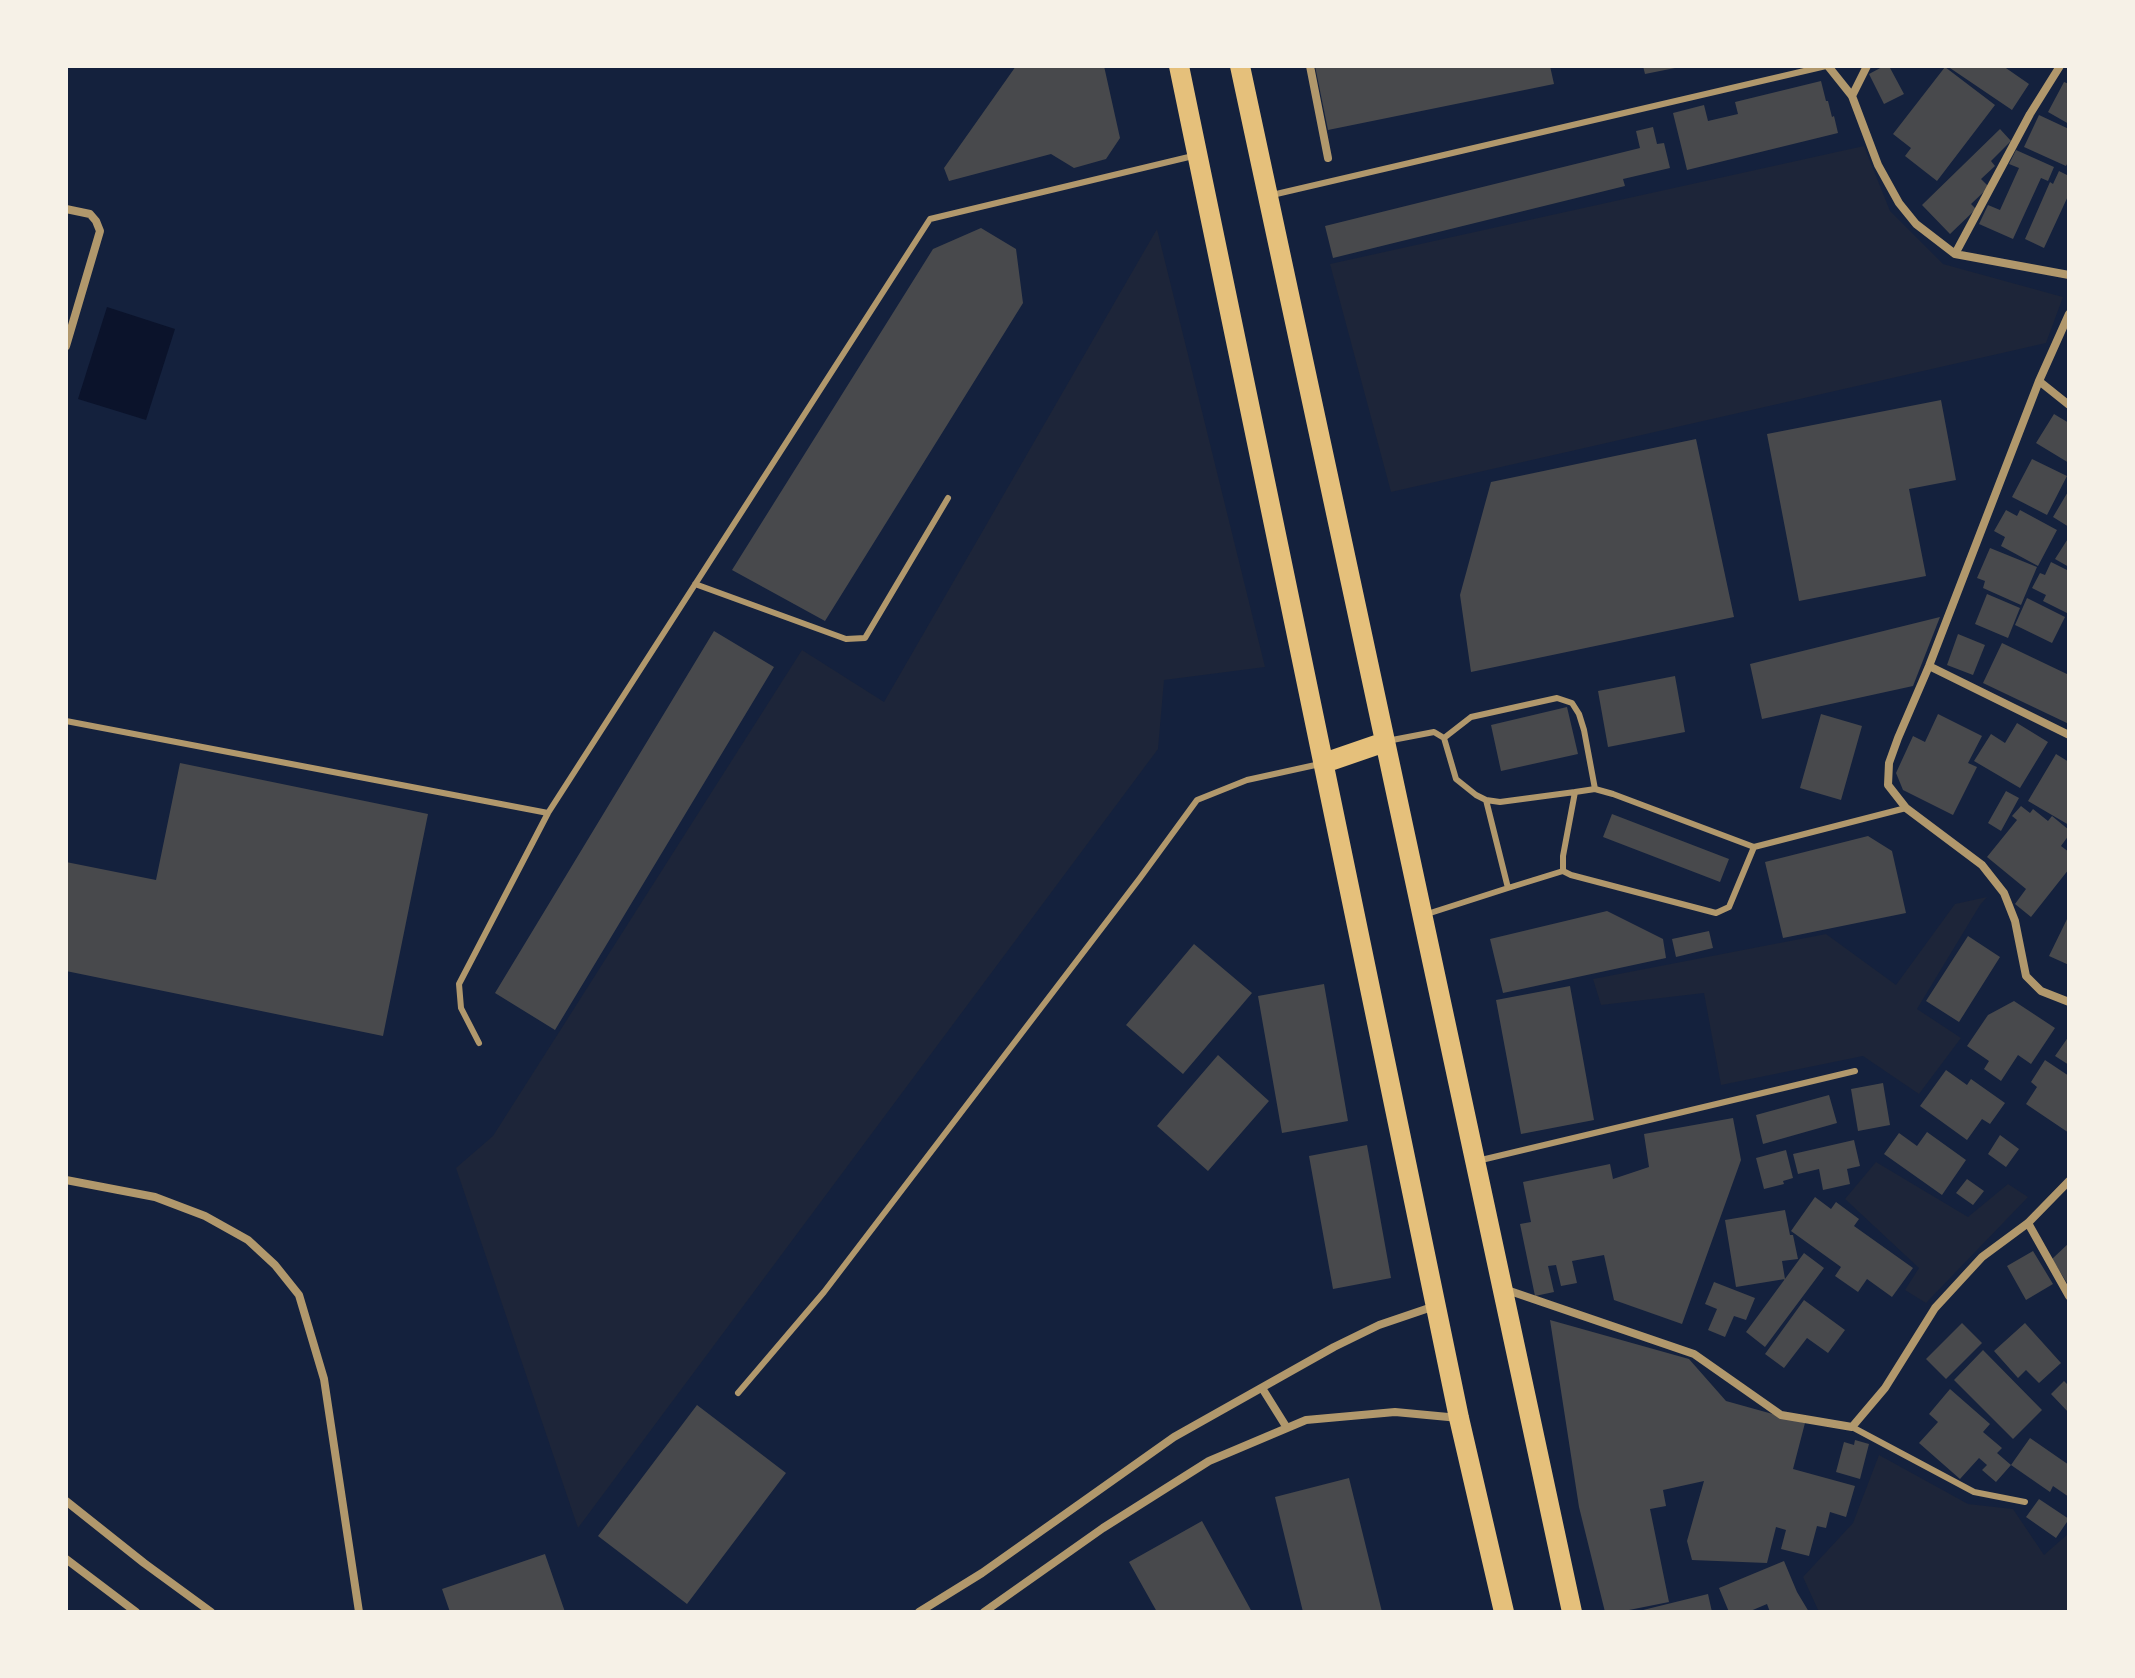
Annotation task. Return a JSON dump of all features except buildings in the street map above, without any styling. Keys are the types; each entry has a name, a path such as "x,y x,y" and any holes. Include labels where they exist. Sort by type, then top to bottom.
{"main road":[{"path":"1179,66 1459,1418 1504,1612"},
{"path":"1240,66 1572,1612"},
{"path":"1324,763 1385,742"}],"street":[{"path":"1310,66 1328,158"},
{"path":"1827,66 1852,96 1878,165 1899,203 1916,224 1955,254 2069,275"},
{"path":"1852,96 1867,66"},
{"path":"1955,254 2030,114 2060,66"},
{"path":"66,209 90,214 100,231 66,346"},
{"path":"2069,314 2039,381 1889,763 1888,785 1906,808 1982,865 2004,893 2015,921 2026,976 2041,991 2069,1002"},
{"path":"2039,381 2069,405"},
{"path":"1929,666 2069,735"},
{"path":"66,1180 155,1197 205,1216 248,1240 275,1265 299,1295 324,1379 359,1612"},
{"path":"1504,1288 1694,1354 1781,1415 1852,1427 1885,1388 1935,1308 1982,1257 2028,1223 2069,1181"},
{"path":"2028,1223 2069,1296"},
{"path":"919,1612 982,1573 1174,1437 1334,1347 1379,1325 1436,1305"},
{"path":"1262,1388 1287,1428"},
{"path":"984,1612 1103,1528 1209,1461 1306,1420 1395,1412 1459,1418"},
{"path":"66,1501 211,1612"},
{"path":"66,1559 136,1612"}],"lane":[{"path":"1268,196 1827,66"},
{"path":"479,1043 461,1008 459,984 548,813 930,219 1198,155"},
{"path":"695,584 846,639 865,638 948,498"},
{"path":"1444,738 1471,717 1557,698 1572,703 1584,730 1595,789"},
{"path":"66,721 548,813"},
{"path":"1385,742 1434,732 1444,738 1456,779 1486,800 1500,802 1595,789 1754,847 1906,808"},
{"path":"738,1393 824,1292 1197,800 1247,780 1324,763"},
{"path":"1563,871 1575,792"},
{"path":"1486,800 1508,888"},
{"path":"1423,916 1563,871 1716,913 1729,907 1754,847"},
{"path":"1475,1161 1855,1071"},
{"path":"1852,1427 1974,1492 2025,1502"}],"shaded area":[{"path":"1864,146 1890,211 1943,264 2063,297 2046,343 1391,492 1330,264"},
{"path":"1157,229 1265,667 1164,680 1158,749 578,1528 456,1168 493,1136 802,650 884,702"},
{"path":"107,307 175,329 146,420 78,399"},
{"path":"1987,897 1917,1009 1961,1038 1919,1094 1863,1056 1721,1085 1704,993 1601,1005 1593,979 1826,934 1896,985 1955,904"},
{"path":"1876,1162 1968,1217 2008,1184 2028,1197 1926,1303 1905,1290 1919,1268 1845,1199"},
{"path":"1879,1455 1968,1504 2013,1509 2044,1555 2069,1533 2069,1612 1819,1612 1803,1577 1853,1523"}]}
